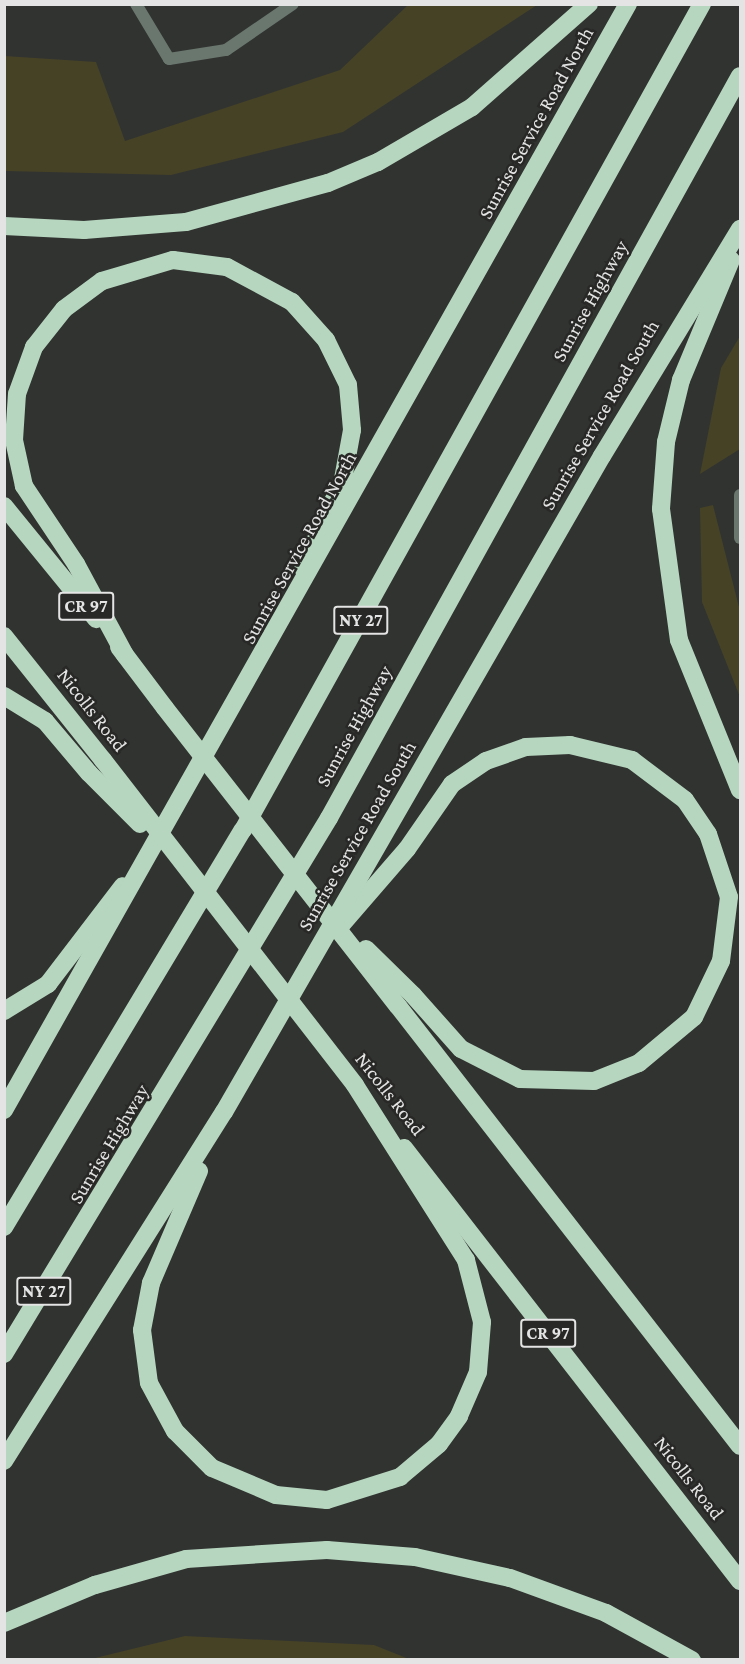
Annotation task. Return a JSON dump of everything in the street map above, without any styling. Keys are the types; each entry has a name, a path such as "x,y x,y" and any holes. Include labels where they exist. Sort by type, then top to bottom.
{"highway":[{"path":"4,226 84,230 186,222 328,183 378,162 472,107 590,4"},
{"name":"Sunrise Service Road North","path":"4,1110 270,648 628,4"},
{"name":"NY 27","path":"4,1227 243,830 702,4"},
{"name":"Sunrise Highway","path":"4,1354 328,818 741,76"},
{"name":"Sunrise Service Road South","path":"4,1461 224,1112 632,404 741,229"},
{"path":"741,239 681,380 666,442 661,509 679,640 741,790"},
{"path":"125,655 76,564 24,486 14,440 15,405 34,347 64,309 117,274 174,260 228,267 292,302 326,340 348,385 352,430 343,479 270,648"},
{"name":"CR 97","path":"4,507 125,655 323,909 406,1000"},
{"name":"Nicolls Road","path":"4,636 103,760 741,1581"},
{"path":"4,696 45,721 89,773 181,862"},
{"path":"314,957 407,849 439,797 468,771 504,753 570,745 632,760 685,800 708,834 729,897 721,962 694,1017 639,1063 594,1081 520,1079 461,1049 406,1000"},
{"path":"4,1011 61,970 171,822"},
{"path":"406,1000 741,1446"},
{"path":"224,1112 145,1306 142,1330 149,1383 175,1431 231,1480 301,1499 351,1496 400,1477 439,1444 470,1395 482,1346 480,1300 466,1260 355,1085"},
{"path":"4,1623 95,1585 186,1559 327,1550 415,1557 510,1578 606,1613 692,1659"}],"street":[{"path":"136,4 169,59 226,50 293,4"},
{"path":"740,495 741,538"}],"shaded area":[{"path":"408,5 537,5 343,132 171,175 5,171 5,56 96,62 125,141 340,70"},
{"path":"740,336 740,449 700,474 721,368"},
{"path":"713,505 740,611 740,697 702,602 700,508"},
{"path":"185,1636 374,1645 409,1659 91,1659"}]}
